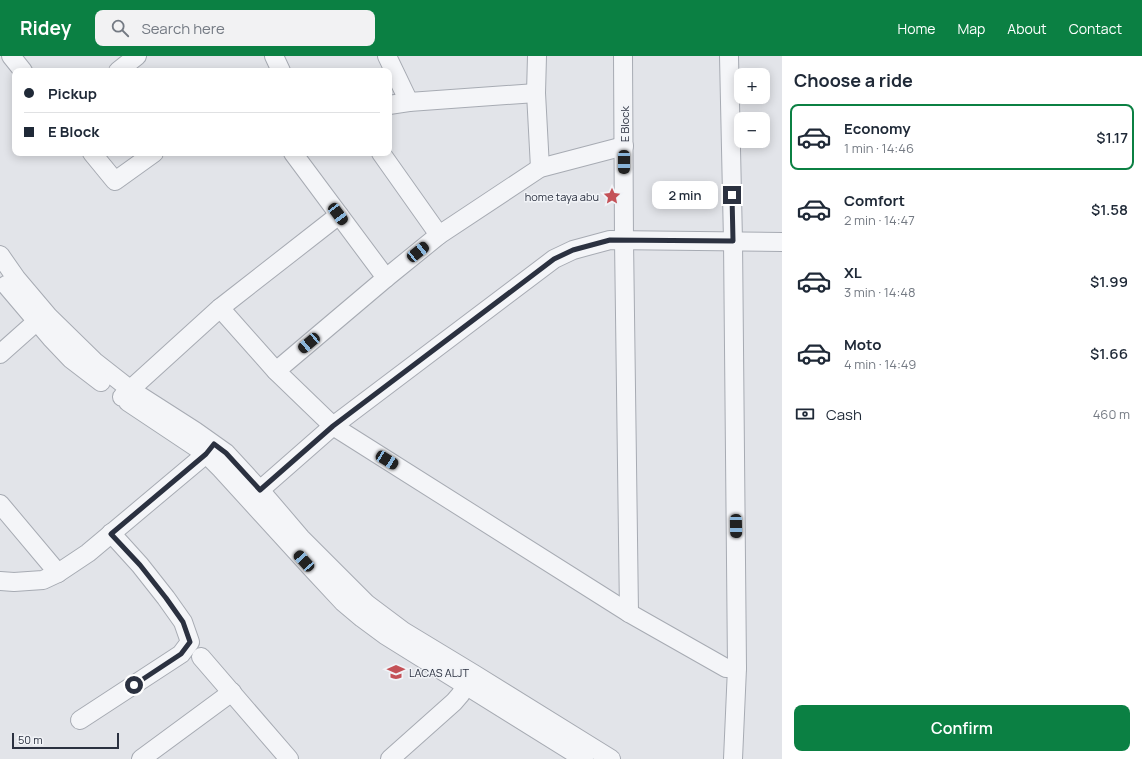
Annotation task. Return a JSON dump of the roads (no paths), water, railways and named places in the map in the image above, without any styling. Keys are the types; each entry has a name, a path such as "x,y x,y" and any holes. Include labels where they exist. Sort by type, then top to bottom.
{"street":[{"path":"11,56 21,68"},
{"path":"122,68 137,56"},
{"path":"387,56 409,102"},
{"path":"537,56 536,93 540,168"},
{"name":"E Block","path":"623,56 629,613"},
{"path":"730,56 737,668 733,759"},
{"path":"392,105 536,93"},
{"path":"276,371 439,235 540,168 624,146"},
{"path":"94,156 115,181 150,156"},
{"path":"295,156 386,278"},
{"path":"383,156 439,235"},
{"path":"126,394 220,308 338,214"},
{"path":"260,490 333,426 554,259 573,250 610,240 782,242"},
{"path":"0,256 71,359 210,449 226,453 301,538 367,604 471,680 584,759"},
{"path":"0,277 41,317"},
{"path":"220,308 276,371 333,426 629,613 726,668 737,668"},
{"path":"0,354 41,317"},
{"path":"0,580 14,582 42,580 58,573 88,553 210,449"},
{"path":"210,449 221,469 343,602 362,618 385,635 471,680 611,759"},
{"path":"0,504 58,573"},
{"path":"80,720 181,654 190,642 183,622 170,604 140,565 111,534"},
{"path":"201,657 290,759"},
{"path":"390,759 454,702 471,680"},
{"path":"141,759 232,692"}],"place":[{"name":"home taya abu","path":"612,196"},
{"name":"LACAS ALJT","path":"396,672"}]}
